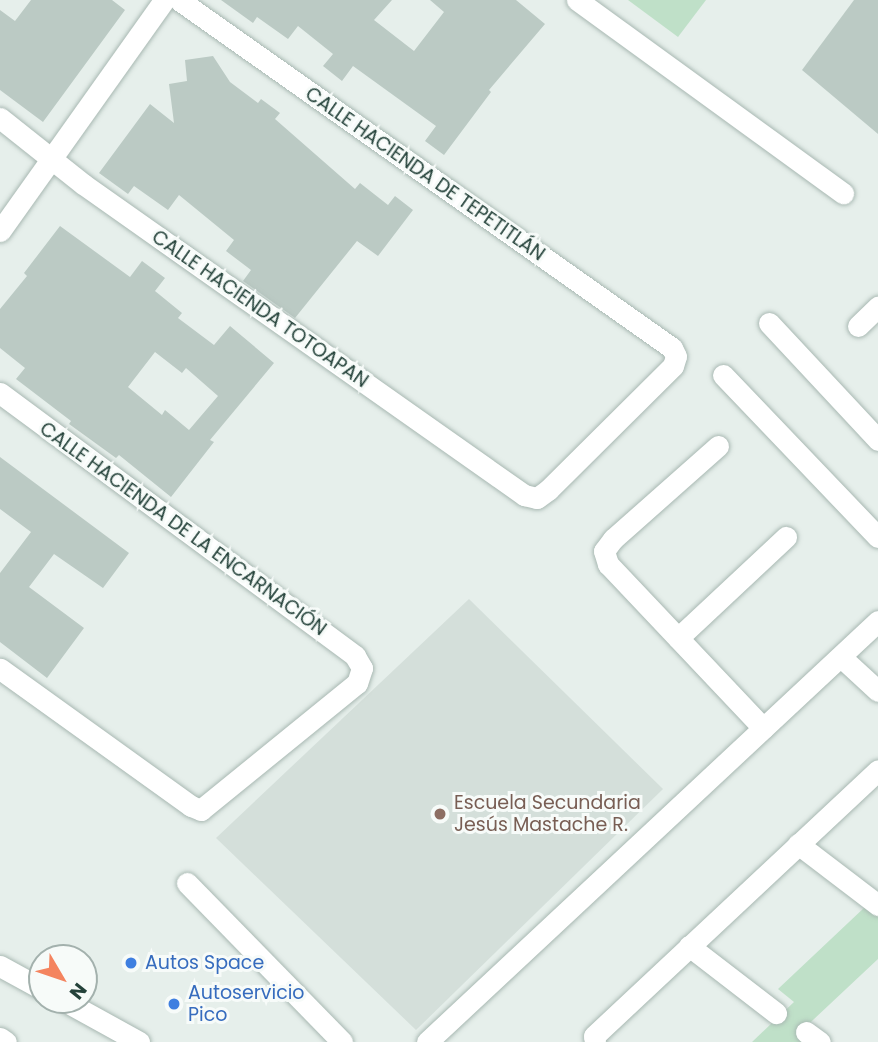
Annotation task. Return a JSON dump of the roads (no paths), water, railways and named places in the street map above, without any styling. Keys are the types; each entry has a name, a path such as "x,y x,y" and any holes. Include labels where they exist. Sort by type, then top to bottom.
{"street":[{"path":"0,231 164,0"},
{"name":"CALLE HACIENDA DE TEPETITLÁN","path":"179,0 672,348 676,356 673,366 548,490 537,498 524,495"},
{"path":"577,0 843,193"},
{"name":"CALLE HACIENDA TOTOAPAN","path":"0,118 83,184 524,495"},
{"path":"858,326 878,307"},
{"path":"769,323 878,440"},
{"path":"723,375 878,537"},
{"name":"CALLE HACIENDA DE LA ENCARNACIÓN","path":"0,393 355,656 362,667 357,683 201,810 191,806 0,669"},
{"path":"718,446 613,538 604,551 608,564 763,728"},
{"path":"678,638 786,537"},
{"path":"427,1042 763,728 841,657 874,632"},
{"path":"841,657 878,691"},
{"path":"595,1042 594,1036 878,770"},
{"path":"799,844 878,905"},
{"path":"187,883 342,1042"},
{"path":"689,946 776,1013"},
{"path":"0,966 28,981"},
{"path":"88,1014 139,1042"},
{"path":"0,1038 6,1042"}],"place":[{"name":"Escuela Secundaria Jesús Mastache R.","path":"440,814"},
{"name":"Autos Space","path":"131,963"},
{"name":"Autoservicio Pico","path":"174,1004"}]}
